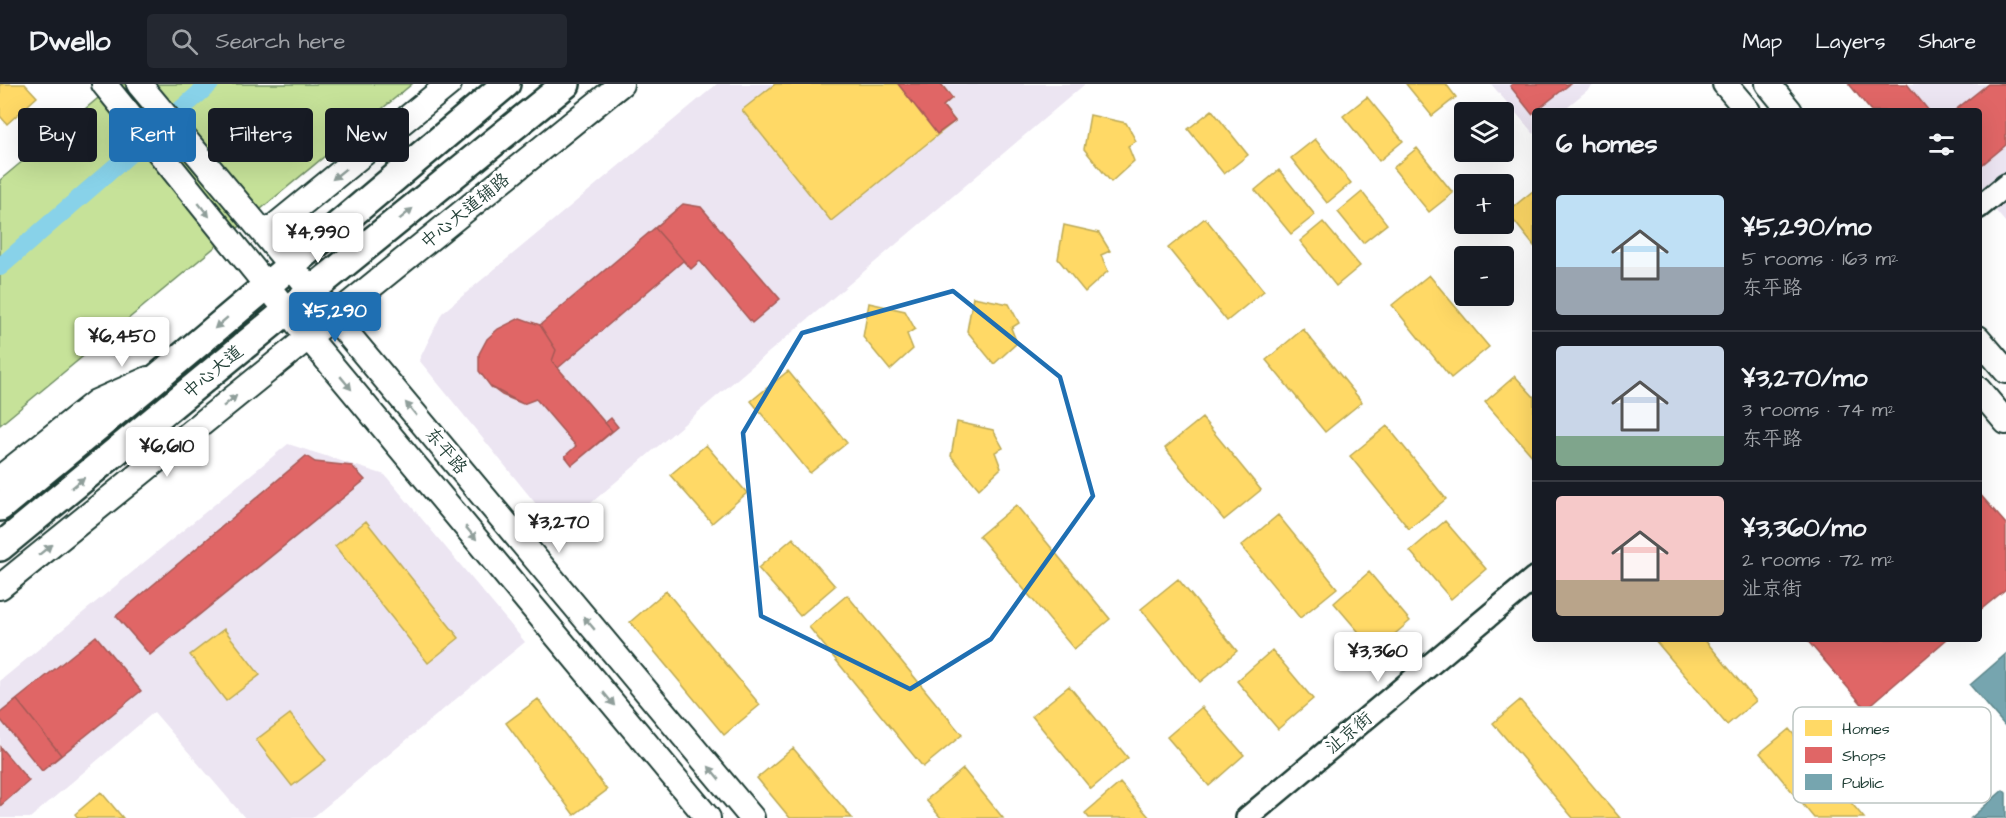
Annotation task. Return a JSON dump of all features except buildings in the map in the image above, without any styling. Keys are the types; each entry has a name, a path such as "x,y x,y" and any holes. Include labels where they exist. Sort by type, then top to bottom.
{"main road":[{"name":"东平路","path":"104,84 309,338 708,818"},
{"name":"东平路","path":"139,84 752,818"},
{"path":"266,285 265,234 449,84"},
{"name":"中心大道","path":"0,507 506,84"},
{"name":"中心大道","path":"0,547 566,84"},
{"name":"中心大道辅路","path":"0,587 621,84"},
{"path":"1725,84 1745,108"},
{"path":"1768,84 1788,108"},
{"path":"309,338 312,290"},
{"path":"1982,343 2006,371"},
{"path":"0,478 96,402 164,372"},
{"path":"1982,394 2006,422"}],"street":[{"path":"1982,205 2006,186"},
{"name":"沚京街","path":"1247,818 1532,580"}],"highlighted area":[{"path":"953,291 1060,377 1093,496 991,639 910,689 761,616 743,433 802,333"}],"shaded area":[{"path":"717,84 1085,84 558,531 419,360 442,313"},
{"path":"1491,84 1595,84 1566,108 1532,108 1532,132 1514,111 1514,102 1506,102"},
{"path":"1886,84 2006,84 2006,223 1982,195 1982,108 1906,108"},
{"path":"288,444 385,475 525,642 312,818 245,818 154,712 30,818 0,818 0,681"}],"green space":[{"path":"115,84 412,84 383,108 325,108 325,156 0,425 0,180 22,162 97,162 97,108 86,108"}],"waterway":[{"path":"0,267 210,84"}]}
